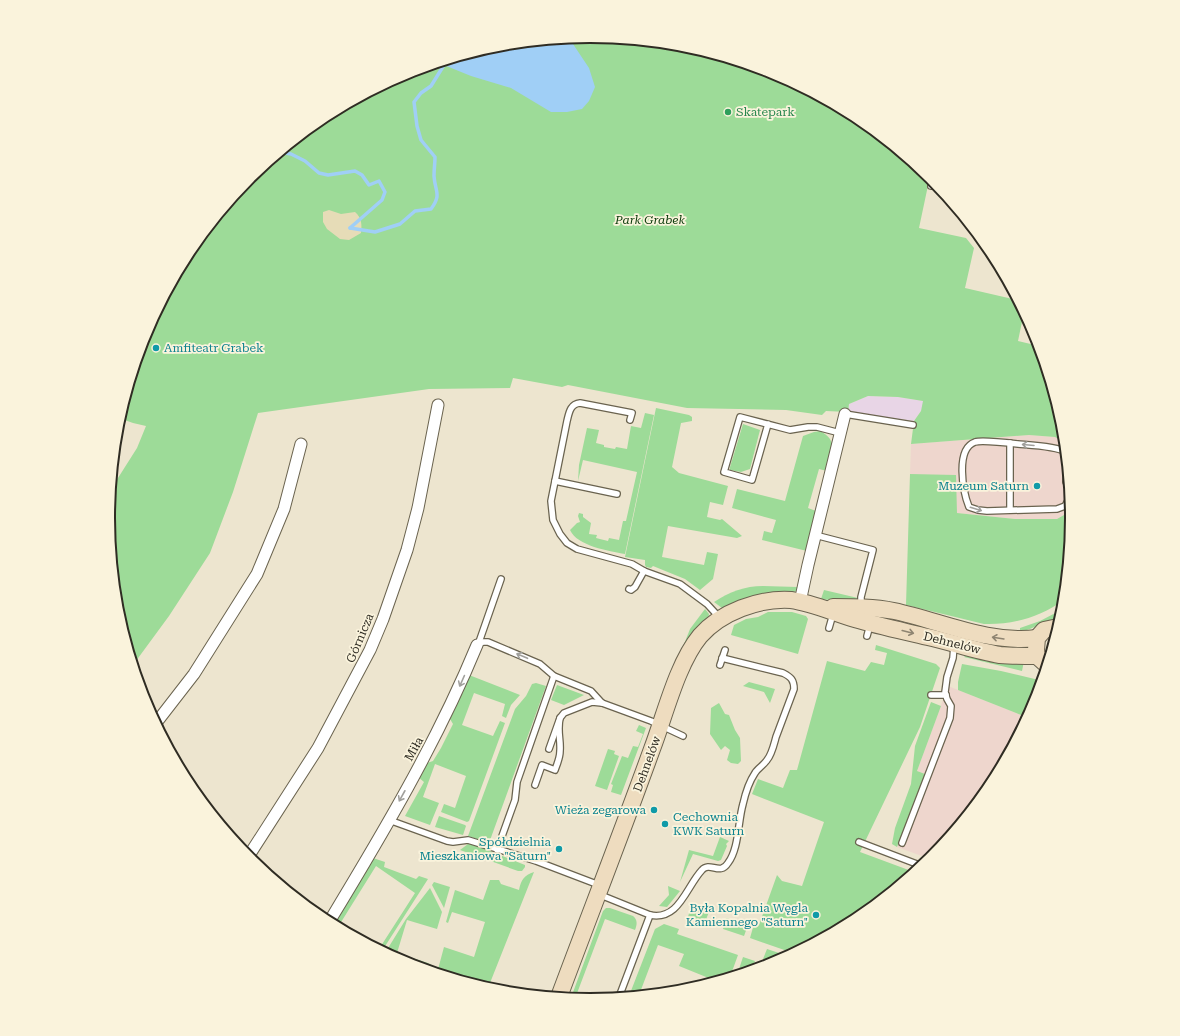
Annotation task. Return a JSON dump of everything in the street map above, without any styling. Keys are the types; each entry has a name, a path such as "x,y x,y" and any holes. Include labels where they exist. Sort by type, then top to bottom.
{"street":[{"name":"Górnicza","path":"252,851 318,748 370,650 407,550 418,508 438,405"},
{"path":"800,602 845,414"},
{"path":"160,718 194,674 257,574 284,509 302,444"},
{"name":"Dehnelów","path":"561,992 661,726 678,676 688,654 704,632 721,619 740,609 760,603 788,600 828,609 868,629 956,636 987,636 1006,639 1037,638"},
{"name":"Dehnelów","path":"828,609 861,607 893,611 999,655 1042,660"},
{"path":"1042,660 1036,650 1037,638 1044,630 1052,628"},
{"name":"Miła","path":"332,917 389,820 451,706 477,645"}],"lane":[{"path":"630,420 632,413 580,403 573,405 570,409 567,420 551,501 553,520 560,534 567,543 577,549 632,564 644,571 685,587 708,604 721,619"},
{"path":"845,414 913,425"},
{"path":"768,424 752,480 724,472 740,417 768,424 790,430 817,427 840,433"},
{"path":"1060,451 1032,445 976,442 969,447 962,460 964,496 969,506 978,510 987,511 1057,509 1065,506"},
{"path":"1010,443 1010,510"},
{"path":"555,481 617,494"},
{"path":"815,535 873,550 861,596 861,607"},
{"path":"629,589 631,590 634,587 644,571"},
{"name":"Miła","path":"477,645 501,578"},
{"path":"828,609 829,628"},
{"path":"902,843 950,718 951,706 945,692 947,677 953,658 956,636"},
{"path":"477,645 483,642 494,644 540,664 554,676 591,691 602,702"},
{"path":"720,665 725,650"},
{"path":"389,820 447,841 453,842 468,840 536,861 650,915 658,916 669,912 682,900 695,879 705,867 721,869 728,864 738,837 742,806 746,795 754,774 767,760 794,689 794,683 791,677 783,673 722,658"},
{"path":"497,850 515,800 517,782 554,676"},
{"path":"931,695 946,696"},
{"path":"549,749 560,718 564,713 592,702 602,702 683,736"},
{"path":"535,785 542,765 555,770 559,759 560,748 558,730 560,718"},
{"path":"859,842 916,864"},
{"path":"622,992 650,915"}],"shaded area":[{"path":"868,396 898,397 924,401 921,411 914,421 848,412 849,404"},
{"path":"1029,435 1055,437 1058,439 1061,456 1065,514 1057,519 1015,519 957,513 910,474 911,444"},
{"path":"948,686 1021,715 1016,728 1001,756 985,782 967,807 923,857 897,847 925,774 917,771"}],"green space":[{"name":"Park Grabek","path":"590,43 652,47 683,52 743,68 772,79 828,107 879,141 903,161 928,184 919,228 966,238 974,248 965,288 1011,299 1022,321 1018,341 1032,344 1049,395 1058,439 1055,437 1029,435 911,444 914,421 921,411 923,401 898,397 868,396 849,404 848,412 826,411 822,415 786,410 687,408 568,385 562,387 513,378 510,388 429,389 258,413 233,492 210,553 169,616 137,660 124,611 119,580 115,518 117,480 137,448 146,426 125,420 140,365 151,336 179,280 213,229 233,205 254,182 301,141 326,123 380,92 437,68 497,52 559,44"},
{"path":"656,408 689,415 692,417 692,421 681,423 672,467 679,473 728,486 723,505 710,502 707,517 720,520 722,519 742,536 737,538 668,526 662,557 704,565 707,552 718,554 713,579 700,590 685,579 653,566 651,568 646,567 645,560 625,557"},
{"path":"645,413 654,415 625,554 586,544 574,536 570,530 580,522 578,516 579,513 583,514 583,517 591,523 589,534 597,535 596,538 608,541 609,538 619,540 623,521 626,521 637,472 583,460 578,481 579,465 587,428 599,430 596,443 604,445 604,447 627,449 631,426 641,428"},
{"path":"743,424 760,430 750,469 741,472 730,470 730,467"},
{"path":"820,431 830,439 832,443 832,454 827,471 819,469 808,508 816,511 807,551 762,540 764,531 772,533 776,520 732,508 737,489 785,501 803,436"},
{"path":"910,474 956,475 957,513 1015,519 1057,519 1065,514 1061,580 1057,605 1055,606 1026,619 1005,623 984,624 906,605"},
{"path":"763,586 798,587 796,591 789,594 725,608 722,608 714,602 737,590"},
{"path":"824,590 858,598 855,603 821,599"},
{"path":"705,609 709,614 708,620 679,657 690,629"},
{"path":"768,612 792,612 806,616 808,619 798,654 731,635 734,625 746,619 758,617"},
{"path":"1056,613 1054,620 1047,621 1020,632 1020,628 1040,621"},
{"path":"876,645 936,664 940,668 920,727 860,852 909,870 879,895 854,913 786,951 750,938 754,924 759,925 777,875 782,881 802,886 824,822 752,794 758,779 783,788 790,770 797,770 827,661 865,671 871,662 884,665 887,653 875,650"},
{"path":"968,653 1024,661 1022,671 964,657"},
{"path":"962,664 1037,679 1018,723 1021,715 958,690 958,682"},
{"path":"469,675 520,695 511,705 506,718 502,716 505,704 474,693 462,725 493,736 500,721 505,723 469,821 467,822 441,812 444,804 455,808 466,776 435,764 423,797 439,803 430,825 405,816 424,782 418,777 427,763 433,761 453,724 450,719"},
{"path":"749,682 775,689 770,703 764,692 743,686"},
{"path":"536,683 546,686 489,843 468,836 515,709 526,696 532,684"},
{"path":"557,685 584,695 564,705 551,700"},
{"path":"931,702 941,706 917,771 925,774 897,847 892,844 895,828 911,784 915,746"},
{"path":"719,703 725,714 729,715 740,738 741,761 738,764 731,763 727,760 730,750 725,746 721,750 710,734 711,708"},
{"path":"639,725 646,728 621,795 611,792 613,785 611,784 622,756 628,758 633,746 638,747 643,734 636,731"},
{"path":"608,749 615,751 614,754 619,756 607,790 595,786"},
{"path":"439,816 465,825 463,835 435,827"},
{"path":"720,837 729,841 726,844 727,846 721,860 718,861 693,854 680,882 689,850 713,856"},
{"path":"470,843 525,865 525,867 522,871 518,871 460,850"},
{"path":"373,858 385,862 384,867 416,879 419,876 428,879 385,946 382,945 415,893 376,866 341,922 335,919"},
{"path":"534,872 490,982 438,968 444,947 474,957 485,922 452,912 448,923 446,922 455,890 483,900 490,880 499,880 501,884 519,890 524,878"},
{"path":"434,882 450,887 444,908 432,885"},
{"path":"668,886 680,891 667,907 659,906 669,895"},
{"path":"430,888 442,912 437,929 407,920 397,952 388,948 406,919"},
{"path":"691,906 709,912 705,922 688,917"},
{"path":"606,908 610,908 633,916 637,923 635,930 605,919 577,993 573,992 603,911"},
{"path":"726,918 748,925 744,936 723,929"},
{"path":"664,924 679,929 677,934 738,955 732,971 709,978 679,966 684,954 658,945 641,990 631,991 655,929"},
{"path":"767,949 780,953 765,960 763,959"},
{"path":"405,956 428,963 431,966"},
{"path":"743,957 755,961 754,964 739,969"}],"sand":[{"path":"329,210 341,214 355,212 361,222 361,233 349,240 340,239 327,229 323,222 323,212"}],"water":[{"path":"573,44 589,68 595,87 589,101 582,109 567,112 551,112 511,88 471,76 445,66 497,52 528,47"}],"waterway":[{"path":"350,228 375,232 400,224 415,211 431,209 434,204 437,196 434,176 435,157 421,140 417,126 414,102 421,93 431,86 443,66"},
{"path":"286,153 305,161 319,173 328,175 355,171 362,175 369,185 379,181 385,192 382,200 350,228"}],"place":[{"name":"Skatepark","path":"728,112"},
{"name":"Amfiteatr Grabek","path":"156,348"},
{"name":"Muzeum Saturn","path":"1037,486"},
{"name":"Wieża zegarowa","path":"654,810"},
{"name":"Cechownia KWK Saturn","path":"665,824"},
{"name":"Spółdzielnia Mieszkaniowa \"Saturn\"","path":"559,849"},
{"name":"Była Kopalnia Węgla Kamiennego \"Saturn\"","path":"816,915"}]}
